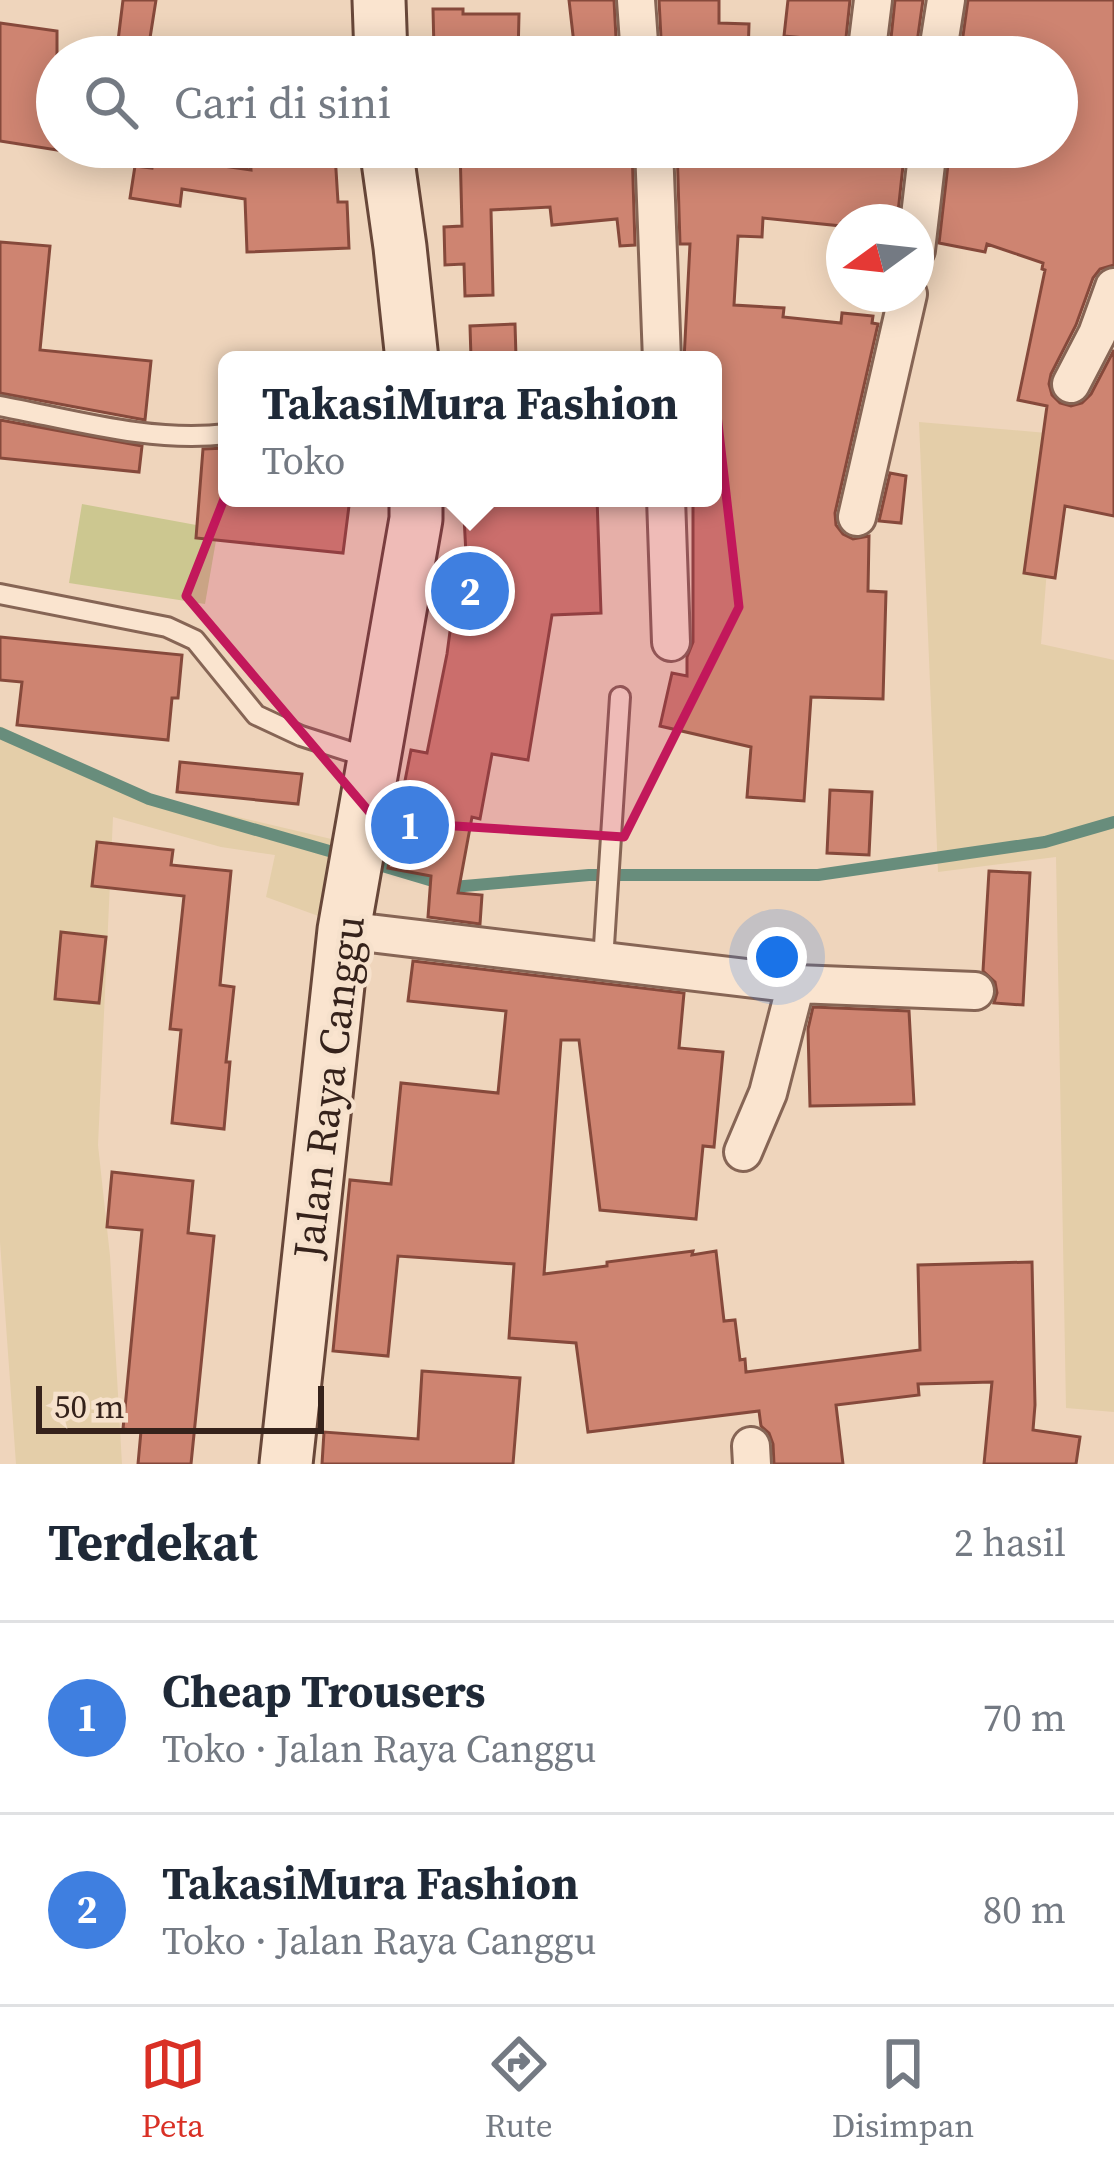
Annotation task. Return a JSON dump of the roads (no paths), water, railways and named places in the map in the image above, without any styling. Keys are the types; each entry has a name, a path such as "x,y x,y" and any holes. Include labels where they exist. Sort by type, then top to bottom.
{"main road":[{"path":"379,0 380,36"},
{"path":"389,168 411,351"},
{"name":"Jalan Raya Canggu","path":"286,1464 344,930 415,507"}],"street":[{"path":"636,0 639,36"},
{"path":"869,36 873,0"},
{"path":"940,36 946,0"},
{"path":"655,168 662,351"},
{"path":"922,204 926,168"},
{"path":"1071,384 1112,292"},
{"path":"857,517 904,312"},
{"path":"666,507 671,642"},
{"path":"344,930 796,984 975,992"},
{"path":"743,1152 768,1093 796,984"}],"lane":[{"path":"0,406 160,436 218,435"},
{"path":"0,594 167,627 195,640 256,715 301,736 375,759"},
{"path":"603,961 620,697"}],"waterway":[{"path":"0,733 149,799 343,855"},
{"path":"369,862 453,887 589,875 818,875 1045,842 1114,822"}],"place":[{"name":"TakasiMura Fashion","path":"470,591"},
{"name":"Cheap Trousers","path":"410,825"}]}
